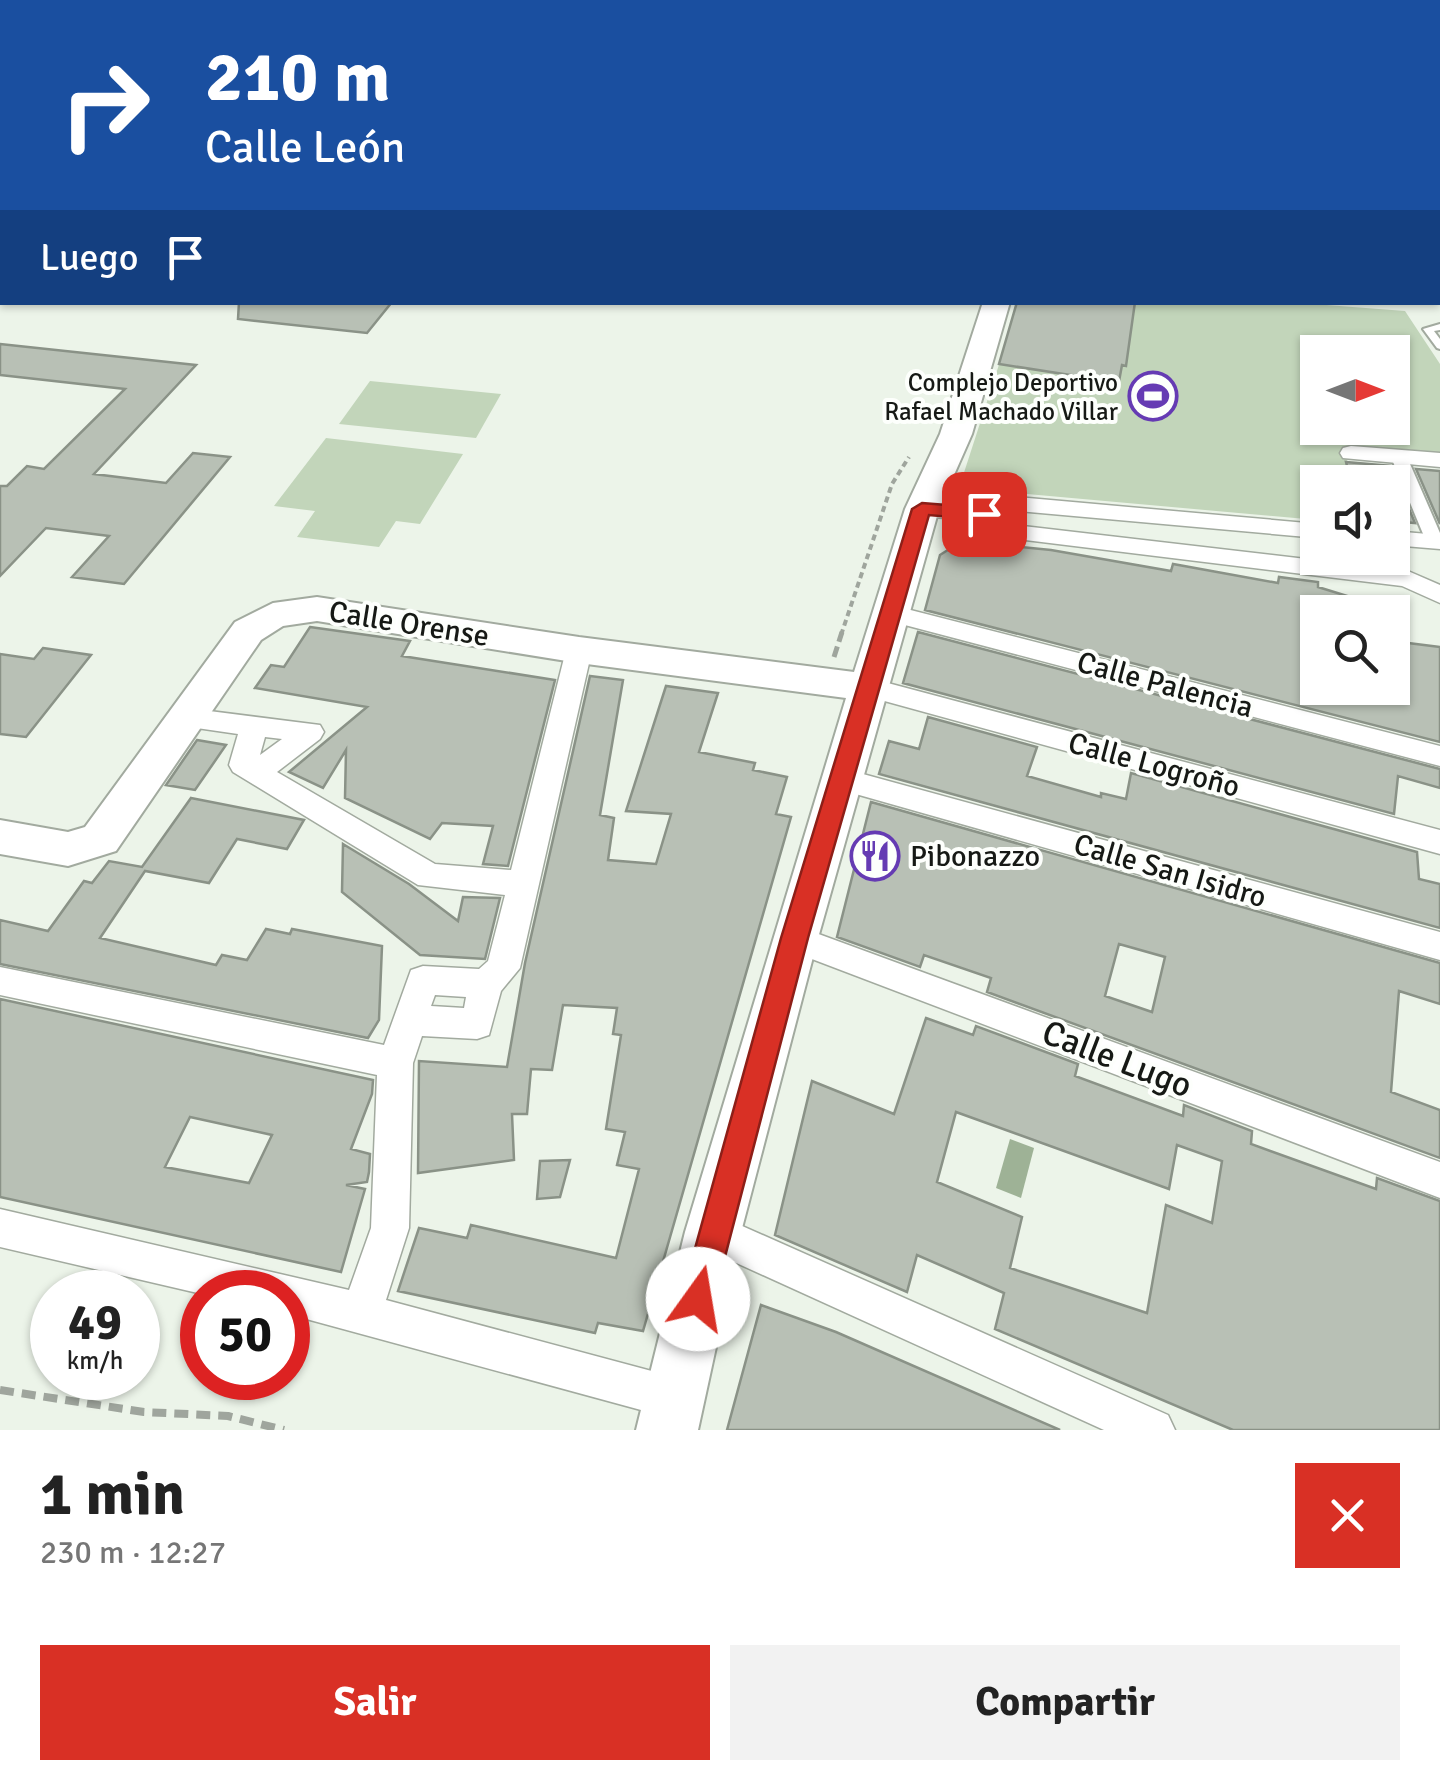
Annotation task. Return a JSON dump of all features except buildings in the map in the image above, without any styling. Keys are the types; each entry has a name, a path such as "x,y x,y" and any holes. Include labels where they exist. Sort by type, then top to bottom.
{"main road":[{"path":"671,1414 713,1232 842,780 851,673 891,613 922,509 956,434 996,305"},
{"name":"Calle Orense","path":"0,837 68,848 100,839 248,631 273,615 317,609 579,650 851,673"}],"street":[{"path":"1351,453 1440,460"},
{"path":"1399,456 1437,542 1410,540"},
{"path":"922,509 984,514 1018,504 1300,529"},
{"path":"984,514 1017,532 1408,579 1440,595"},
{"name":"Calle Palencia","path":"891,613 1440,756"},
{"path":"362,1312 390,1228 396,1064 412,1020 477,1024 486,984 503,968 579,650"},
{"name":"Calle Logroño","path":"851,673 1440,842"},
{"path":"186,718 310,732 256,773"},
{"path":"254,728 243,765 429,876 524,884"},
{"name":"Calle San Isidro","path":"842,780 1440,946"},
{"name":"Calle Lugo","path":"794,938 1440,1180"},
{"path":"0,980 396,1064"},
{"path":"0,1228 184,1270"},
{"path":"713,1232 1153,1430"},
{"path":"310,1299 362,1312 671,1414"}],"lane":[{"path":"1440,327 1428,329 1440,346"}],"path":[{"path":"822,663 851,673"},
{"path":"0,1390 144,1412 228,1416 284,1430"}],"shaded area":[{"name":"Complejo Deportivo Rafael Machado Villar","path":"1018,305 1326,305 1405,311 1440,364 1440,455 1345,449 1348,465 1300,465 1300,518 959,488"},
{"path":"370,381 501,394 476,438 339,424"},
{"path":"326,438 463,454 420,524 396,521 379,547 297,537 315,511 274,506"},
{"path":"1010,1139 1034,1148 1021,1198 996,1188"}],"place":[{"name":"Complejo Deportivo Rafael Machado Villar","path":"1153,396"},
{"name":"Pibonazzo","path":"875,856"}],"route":[{"path":"698,1299 794,938 922,509 984,514"}]}
